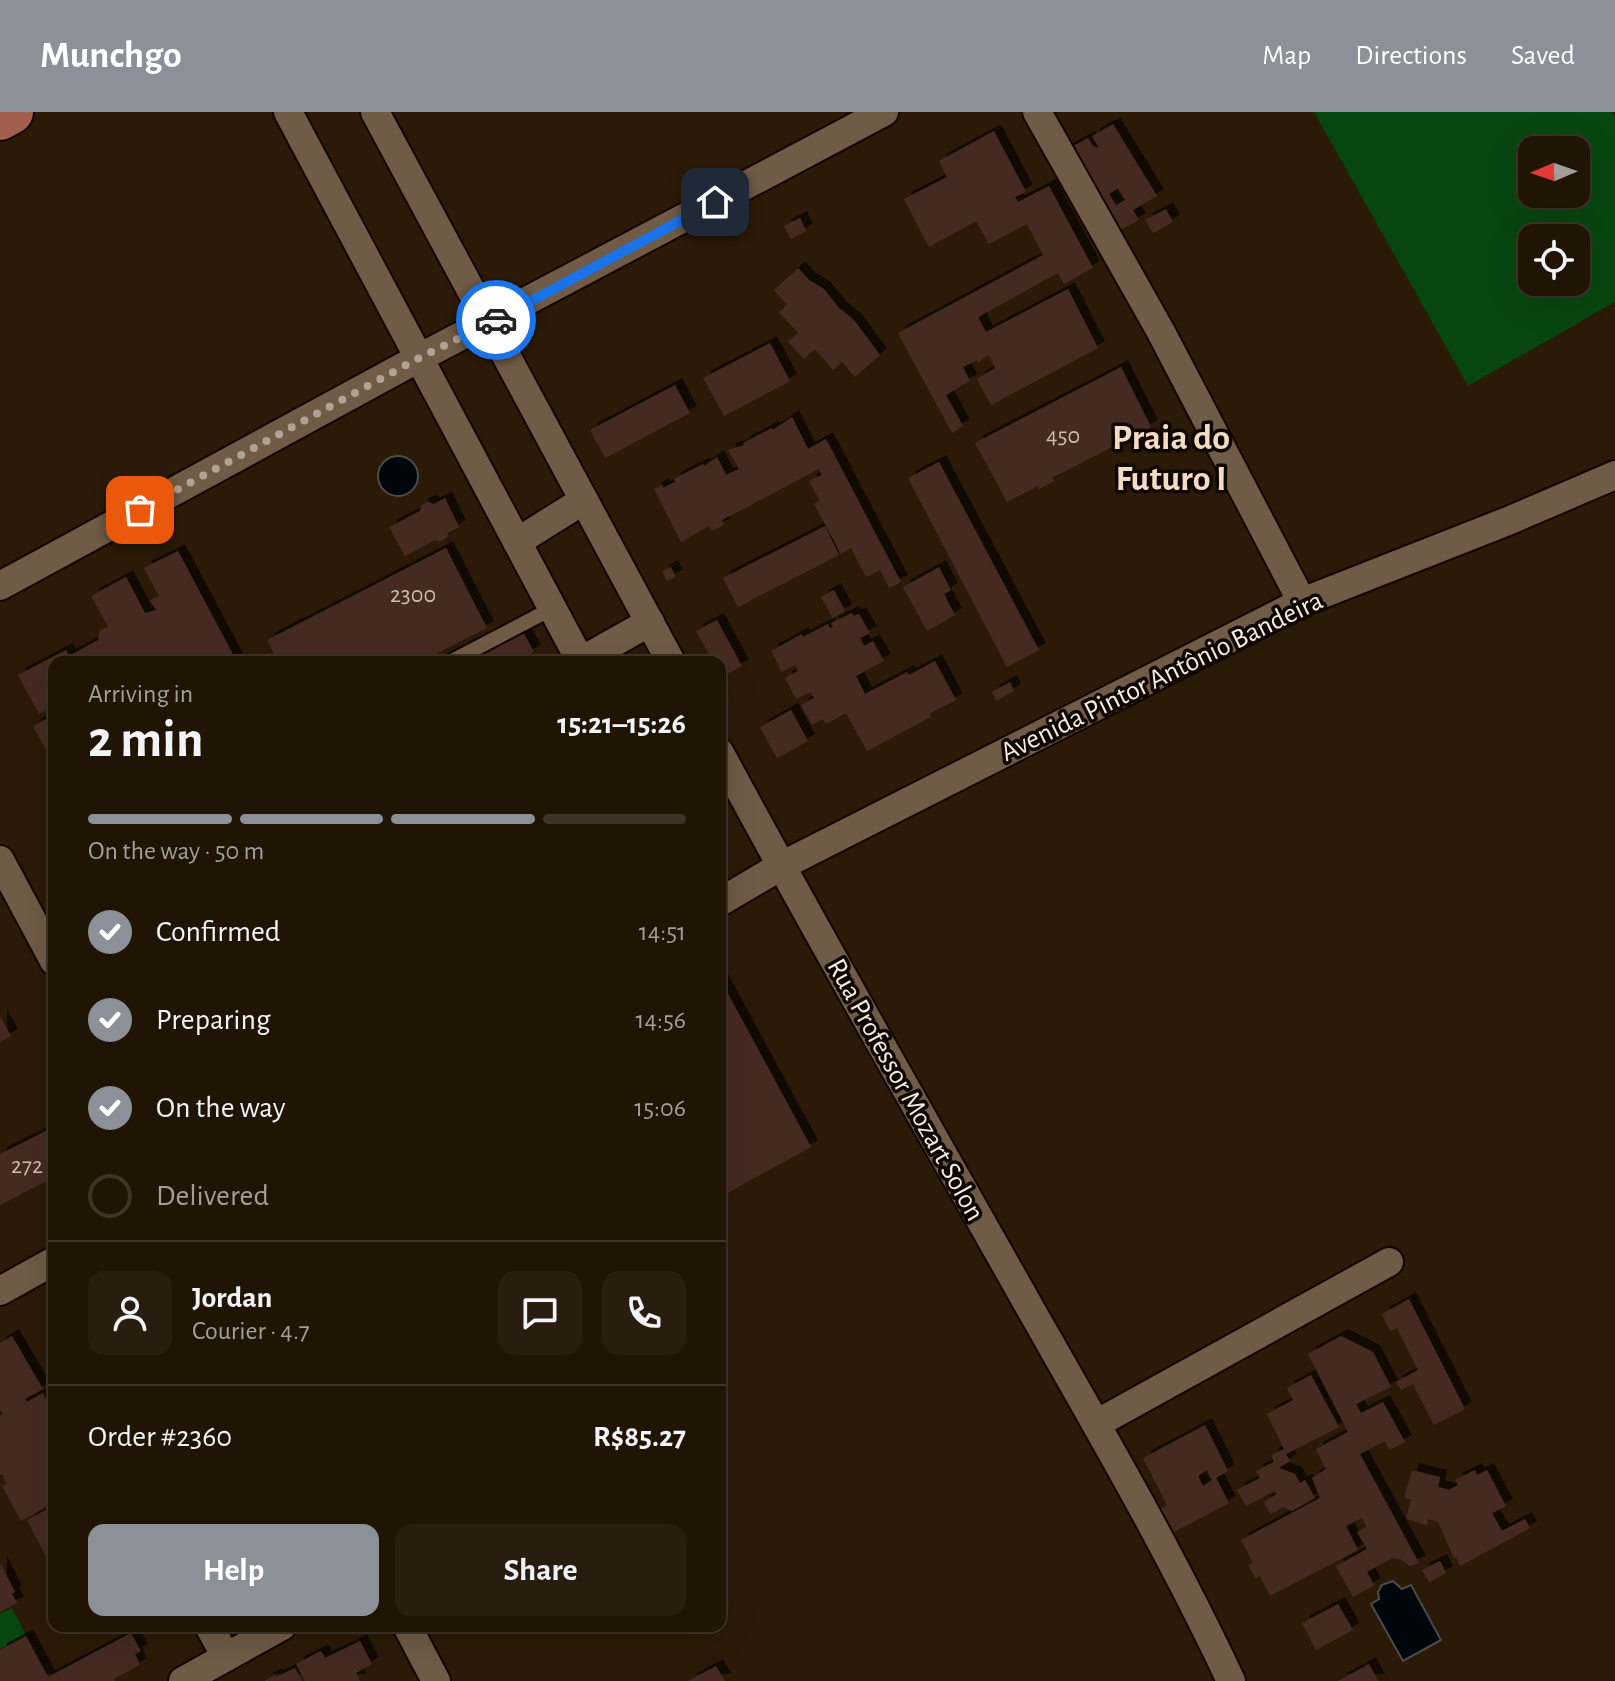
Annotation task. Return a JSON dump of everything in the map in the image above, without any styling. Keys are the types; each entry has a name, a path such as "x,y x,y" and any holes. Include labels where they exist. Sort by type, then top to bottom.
{"main road":[{"path":"0,118 11,112"}],"street":[{"path":"288,112 578,656"},
{"path":"375,112 668,656"},
{"path":"0,586 419,358 884,112"},
{"path":"1037,112 1161,332 1302,602"},
{"name":"Avenida Pintor Antônio Bandeira","path":"726,898 781,866 1302,602 1615,475"},
{"path":"517,542 584,500"},
{"path":"591,656 650,622"},
{"name":"Rua Professor Mozart Solon","path":"726,764 1096,1424 1205,1625 1231,1681"},
{"path":"0,860 48,950"},
{"path":"1096,1424 1389,1262"},
{"path":"0,1291 48,1264"},
{"path":"212,1632 226,1657"},
{"path":"183,1681 271,1632"},
{"path":"410,1632 436,1681"}],"lane":[{"path":"461,656 553,608"}],"green space":[{"path":"1314,112 1612,112 1615,117 1615,302 1468,386"},
{"path":"12,1608 26,1635 0,1649 0,1614"}],"shaded area":[{"path":"398,456 412,462 418,476 412,490 398,496 384,490 378,476 384,462"},
{"path":"1393,1581 1402,1589 1411,1585 1441,1640 1403,1661 1371,1604 1379,1599 1378,1592 1382,1585"}],"building":[{"path":"1113,124 1157,196 1133,210 1139,220 1113,234 1066,150 1088,138 1093,146 1099,148 1092,136","holes":["1118,188 1125,200 1116,205 1109,194"]},
{"path":"994,131 1026,192 1015,197 1018,202 1049,186 1093,268 1064,284 1058,273 978,317 986,332 1068,289 1098,348 991,405 977,379 995,368 988,355 978,363 977,360 963,367 970,381 946,395 963,426 952,433 898,333 1043,255 1027,224 989,244 976,221 929,247 904,199 947,177 939,161"},
{"path":"1166,209 1173,222 1153,233 1145,220"},
{"path":"800,218 806,231 791,239 784,226"},
{"path":"798,268 854,320 880,355 855,377 842,362 833,370 815,349 804,359 788,342 798,333 779,312 787,305 774,290"},
{"path":"770,343 790,381 724,416 703,378"},
{"path":"1121,367 1151,427 1052,478 1054,481 1039,489 1038,486 1007,502 975,443"},
{"path":"675,385 690,413 605,458 590,430"},
{"path":"792,417 808,449 826,439 901,582 889,588 880,570 866,577 851,548 841,554 814,504 820,501 809,481 822,475 819,469 722,520 724,525 712,531 709,526 681,542 654,489 675,482 674,479 717,457 726,475 739,469 728,450 744,445"},
{"path":"939,462 1039,650 1007,667 908,478"},
{"path":"445,498 459,527 448,533 447,538 439,542 435,540 405,556 389,527 420,511 422,505 428,502 434,504"},
{"path":"825,526 839,555 738,607 723,578"},
{"path":"446,548 487,628 432,656 275,656 267,640"},
{"path":"178,551 234,656 69,656 98,640 100,630 108,627 91,596 126,577 145,613 156,610 150,600 159,596 144,568"},
{"path":"671,567 676,577 667,581 662,572"},
{"path":"939,567 951,590 944,594 955,615 927,631 903,587"},
{"path":"834,590 845,611 833,618 821,597"},
{"path":"852,613 854,616 859,614 870,633 860,638 864,646 873,641 884,661 856,676 865,694 935,661 956,700 867,751 846,713 826,724 823,719 812,725 801,705 814,698 810,692 796,699 785,678 798,671 795,665 782,672 771,651 802,634 803,637 828,624 830,628 833,627 831,623"},
{"path":"717,620 742,666 726,674 726,656 710,656 696,631"},
{"path":"521,628 534,652 526,656 468,656"},
{"path":"66,650 69,656 54,656"},
{"path":"48,659 48,709 39,714 18,675"},
{"path":"1010,682 1014,691 996,701 992,692"},
{"path":"791,710 808,741 777,758 760,727"},
{"path":"48,718 48,754 33,726"},
{"path":"726,990 811,1147 726,1194"},
{"path":"0,1016 11,1036 0,1042"},
{"path":"48,1130 48,1180 0,1205 0,1154"},
{"path":"1409,1299 1465,1409 1434,1425 1413,1384 1401,1390 1396,1382 1418,1370 1397,1328 1390,1331 1382,1314"},
{"path":"12,1336 43,1389 25,1399 27,1402 43,1393 48,1403 48,1506 21,1521 2,1486 7,1484 0,1475 0,1416 3,1414 0,1410 0,1343"},
{"path":"1341,1336 1373,1352 1391,1387 1356,1404 1361,1413 1383,1402 1405,1442 1389,1450 1385,1441 1360,1454 1419,1563 1410,1566 1392,1558 1367,1572 1374,1585 1353,1597 1336,1566 1367,1549 1357,1532 1366,1527 1362,1518 1346,1526 1358,1550 1270,1596 1260,1576 1255,1578 1248,1565 1253,1563 1241,1540 1320,1498 1312,1478 1326,1469 1316,1449 1348,1432 1308,1354"},
{"path":"1311,1375 1339,1427 1286,1454 1290,1461 1279,1468 1295,1474 1300,1483 1305,1480 1315,1498 1292,1511 1283,1507 1271,1514 1264,1502 1277,1494 1274,1491 1246,1506 1237,1490 1260,1478 1256,1471 1274,1462 1271,1455 1284,1449 1267,1414 1293,1400 1287,1388"},
{"path":"1205,1425 1228,1471 1216,1478 1229,1503 1174,1532 1161,1508 1167,1505 1143,1458","holes":["1207,1470 1212,1480 1203,1486 1198,1476"]},
{"path":"1412,1470 1440,1477 1438,1487 1449,1490 1458,1485 1455,1480 1475,1470 1477,1475 1487,1470 1506,1506 1492,1513 1502,1531 1525,1519 1530,1528 1460,1566 1438,1522 1428,1519 1427,1525 1406,1519 1411,1500 1404,1498"},
{"path":"48,1509 48,1560 27,1520"},
{"path":"1440,1561 1446,1573 1429,1582 1422,1570"},
{"path":"0,1563 15,1592 12,1594 17,1603 0,1612"},
{"path":"1338,1604 1353,1630 1316,1650 1302,1623"},
{"path":"131,1633 141,1651 135,1654 140,1665 115,1681 0,1681 0,1650 26,1636 48,1677"},
{"path":"360,1641 372,1664 356,1673 360,1681 305,1681 296,1664 321,1651 325,1658"},
{"path":"1369,1664 1378,1681 1338,1681"},
{"path":"716,1666 725,1681 688,1681"},
{"path":"295,1668 302,1681 264,1681 275,1675"}],"way so far":[{"path":"140,510 419,358 496,320"}],"district":[{"name":"Praia do Futuro I","path":"1171,456"}],"route":[{"path":"496,320 715,202"}]}
